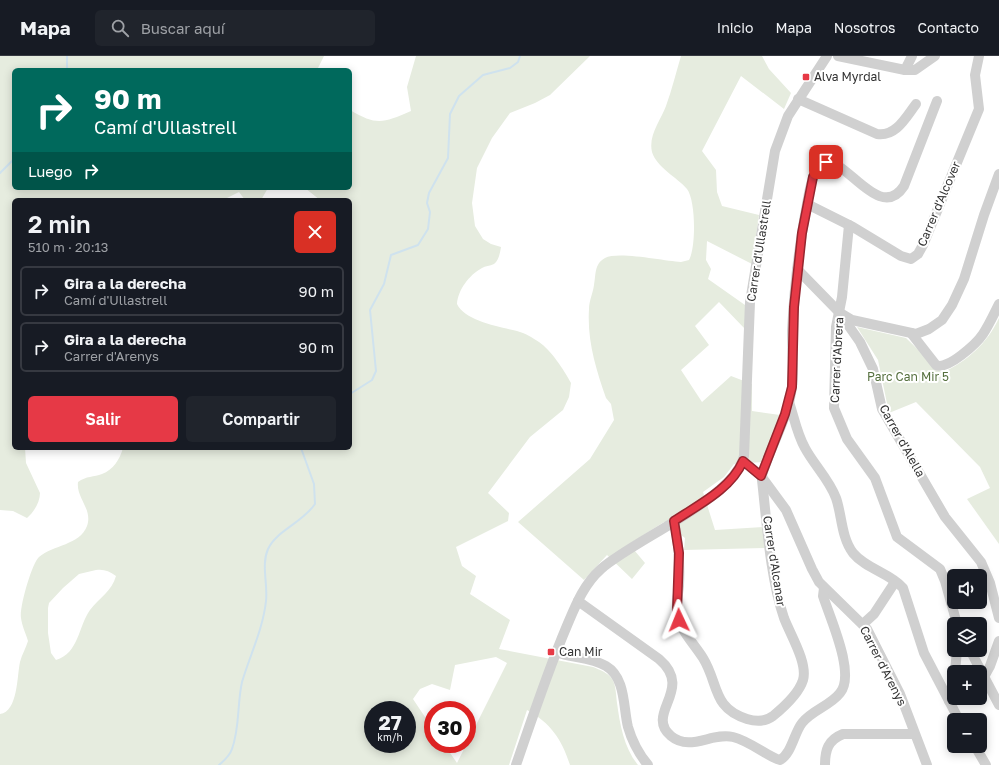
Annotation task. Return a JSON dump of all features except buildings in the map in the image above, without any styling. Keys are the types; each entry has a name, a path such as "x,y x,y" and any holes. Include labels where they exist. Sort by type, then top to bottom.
{"street":[{"name":"Carrer d'Ullastrell","path":"743,461 750,302 775,151 784,124 798,99 827,56"},
{"path":"838,56 905,70 915,70 935,56"},
{"path":"905,70 912,56"},
{"name":"Carrer d'Alcover","path":"807,204 849,225 906,259 911,259 918,254 979,109 975,74 980,56"},
{"path":"798,99 877,134 884,135 896,129 916,104"},
{"path":"761,476 789,402 792,387 794,307 797,269 807,204 815,172 820,165 826,162 841,168 879,196 888,198 896,194 904,186 937,101"},
{"path":"839,312 852,320 911,333 922,332 936,325 947,315 964,279 984,215 999,174"},
{"name":"Carrer d'Abrera","path":"849,225 842,297 835,347 834,400 836,415 847,439 875,478 897,537 940,569 955,617"},
{"name":"Carrer d'Alella","path":"797,269 839,312 860,342 869,359 878,396 888,420 945,517 981,562 990,583 999,618"},
{"path":"911,333 936,365 942,366 960,356 977,341 986,329 999,304"},
{"path":"789,402 804,447 826,479 835,497 843,528 852,551 868,565 895,582 904,592 919,641 947,697"},
{"path":"516,765 556,652 587,584 602,568 674,521 728,483 740,469 743,461"},
{"name":"Carrer d'Arenys","path":"743,461 761,476 789,515 812,569 824,588 863,624 894,682 927,765"},
{"name":"Carrer d'Alcanar","path":"674,521 679,553 677,611 681,625 704,660 710,672 719,699 725,708 737,715 751,720 767,720 790,699 802,683 804,676 800,659 784,619 777,589 761,476"},
{"path":"863,624 874,614 895,582"},
{"path":"578,601 659,659 667,667 672,676 673,684 662,720 664,727 671,736 680,741 690,743 722,737 732,737 746,742 780,760 788,750 803,721 839,694 844,685 845,666 823,596 824,588"},
{"path":"987,670 999,641"},
{"path":"556,652 595,661 606,666 614,674 620,684 628,727 633,741 648,765"},
{"path":"987,679 999,705"},
{"path":"826,765 825,754 828,746 833,739 843,734 914,734"},
{"path":"979,753 986,765"}],"green space":[{"path":"0,56 324,56 318,68 12,68 12,190 267,190 262,198 244,198 239,192 227,198 12,198 12,450 25,450 26,463 40,493 36,507 27,518 13,511 0,510"},
{"path":"416,56 590,56 550,95 510,113 492,138 477,168 472,203 475,226 483,239 491,244 501,247 499,256 494,264 483,267 465,283 457,304 467,315 475,319 520,332 539,342 553,355 571,383 569,397 563,410 530,437 488,493 509,513 508,521 456,547 462,566 476,576 470,594 510,620 499,649 593,667 610,677 615,687 623,736 629,751 638,765 570,765 559,740 554,733 543,721 527,710 509,765 0,765 0,714 6,712 13,700 16,692 20,662 28,641 21,618 22,605 27,586 33,568 39,557 79,537 87,526 88,514 79,493 78,482 110,470 118,460 122,450 352,450 352,198 318,198 308,190 352,190 352,111 374,121 387,120 411,111 407,87","holes":["96,570 104,570 116,576 112,586 90,610 74,646 64,657 56,660 51,653 48,633 49,603 79,574"]},
{"path":"681,56 762,56 769,69 791,93 784,109 741,76 702,151 716,170 717,192 722,206 759,215 752,264 707,241 706,260 711,269 708,279 745,305 745,329 719,302 695,326 709,345 681,370 702,402 731,376 752,384 752,411 780,415 763,462 734,464 724,477 703,492 715,530 763,527 765,548 684,550 685,538 664,522 629,544 645,563 632,579 607,555 584,580 518,522 590,459 614,420 611,404 606,398 596,366 589,332 589,306 596,270 599,263 601,260 611,256 642,257 681,262 689,260 694,235 690,195 683,185 658,163 652,152 651,146 653,134 666,106"},
{"name":"Parc Can Mir 5","path":"999,318 999,544 967,499 990,488 980,467 916,402 889,413 878,360 857,327 906,338 942,373 960,363 975,351 989,336"}],"waterway":[{"path":"67,56 67,68"},
{"path":"352,393 372,380 376,371 370,310 384,284 391,255 418,245 428,229 430,212 427,203 429,193 448,158 450,114 459,96 483,75 510,68 518,62 520,56"},
{"path":"0,173 12,161"},
{"path":"219,765 230,753 235,741 242,682 262,622 266,601 265,561 268,549 277,537 310,511 315,504 314,484 302,450"}],"place":[{"name":"Alva Myrdal","path":"806,77"},
{"name":"Can Mir","path":"551,652"}],"route":[{"path":"679,620 677,615 679,553 674,521 728,483 740,469 743,461 761,476 789,402 792,387 792,336 794,307 802,233 808,196 813,177 820,165 826,162"}]}
